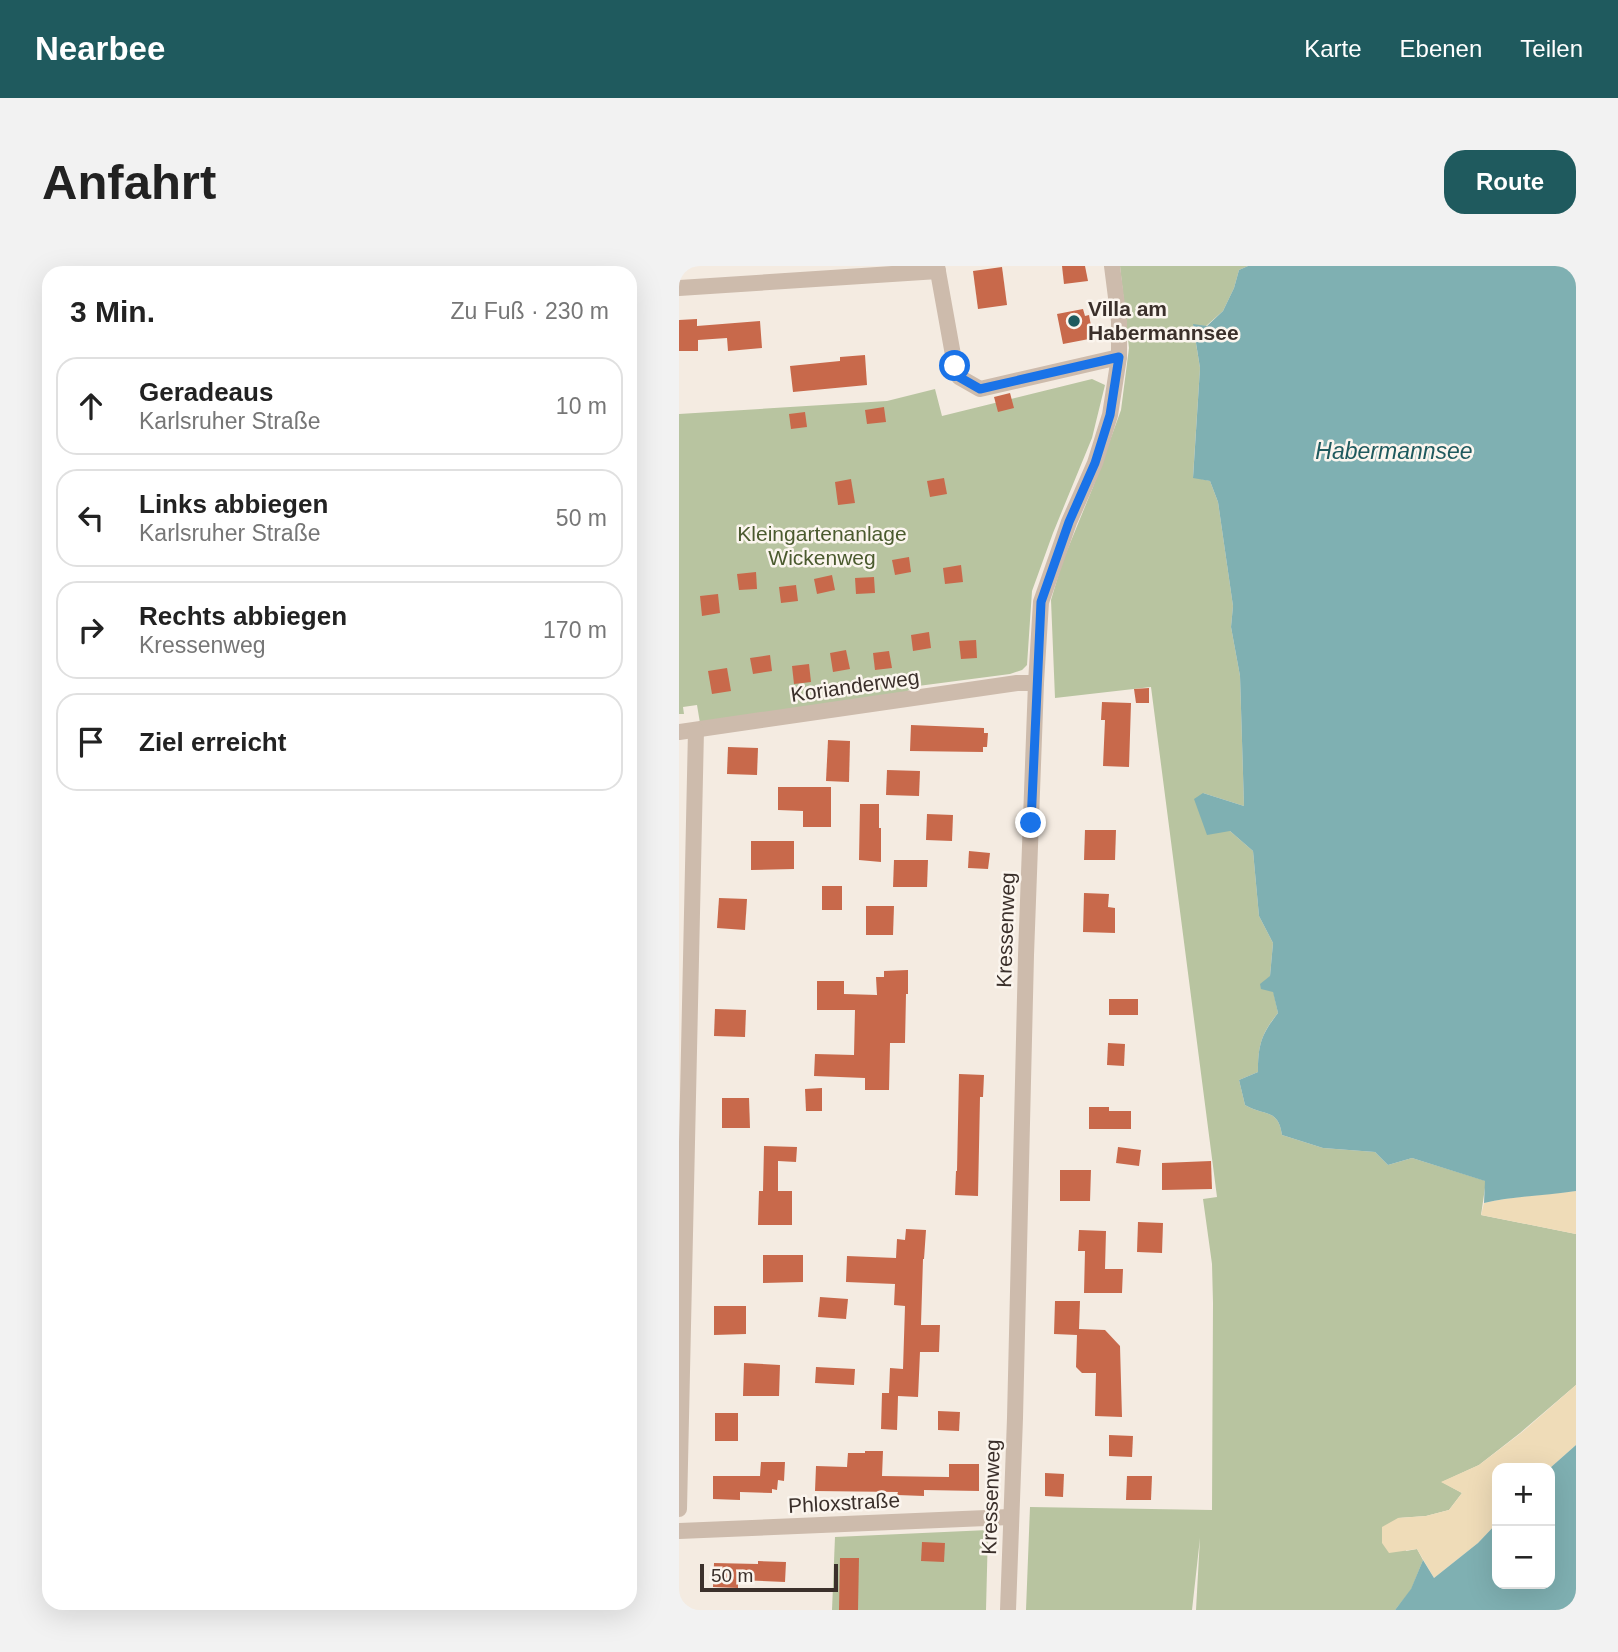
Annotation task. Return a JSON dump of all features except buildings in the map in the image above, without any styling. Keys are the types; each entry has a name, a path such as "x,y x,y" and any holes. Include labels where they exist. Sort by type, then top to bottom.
{"street":[{"name":"Kressenweg","path":"1008,1610 1026,955 1041,602 1069,522 1095,463 1110,415 1119,357 1119,321 1112,266"},
{"path":"679,288 937,268 955,366 959,377 980,389 1119,357"},
{"name":"Korianderweg","path":"679,732 1036,682"},
{"path":"679,1509 696,730"},
{"name":"Phloxstraße","path":"679,1531 1010,1517"}],"green space":[{"path":"1120,266 1248,266 1239,270 1223,311 1206,326 1193,325 1200,368 1193,477 1210,481 1218,502 1233,606 1231,627 1240,676 1244,806 1203,793 1230,831 1253,851 1259,916 1273,943 1270,976 1278,1013 1262,1041 1258,1072 1239,1080 1245,1105 1274,1117 1282,1135 1323,1148 1375,1152 1388,1165 1412,1158 1486,1181 1481,1215 1576,1234 1576,1385 1479,1465 1442,1482 1462,1493 1449,1510 1426,1516 1398,1518 1406,1551 1417,1549 1423,1560 1411,1590 1395,1610 1196,1610 1200,1538 1192,1610 1026,1610 1030,1507 1212,1510 1212,1264 1203,1199 1217,1197 1151,687 1055,698 1051,600 1062,563 1121,410 1129,348"},
{"name":"Kleingartenanlage Wickenweg","path":"1092,379 1105,385 1092,438 1032,591 1027,665 1022,670 1010,674 918,686 903,693 700,723 697,705 683,707 684,714 679,714 679,414 887,401 935,389 942,416"},
{"path":"988,1530 986,1610 832,1610 835,1537"}],"sand":[{"path":"1576,1191 1576,1234 1481,1215 1484,1203"},
{"path":"1576,1385 1576,1445 1555,1464 1492,1463 1492,1528 1478,1543 1434,1578 1417,1549 1389,1553 1382,1543 1382,1527 1398,1518 1426,1516 1449,1510 1462,1493 1441,1482 1479,1465"}],"water":[{"name":"Habermannsee","path":"1248,266 1576,266 1576,1191 1484,1203 1485,1181 1412,1158 1388,1165 1375,1152 1323,1148 1282,1135 1274,1117 1245,1105 1239,1080 1258,1072 1262,1041 1278,1013 1273,992 1261,989 1260,984 1270,976 1273,943 1259,916 1253,851 1230,831 1207,835 1194,799 1203,793 1244,806 1240,676 1231,627 1233,606 1218,502 1210,481 1193,478 1200,368 1193,324 1207,326 1223,311 1239,270"},
{"path":"1576,1445 1576,1610 1395,1610 1411,1589 1423,1560 1434,1578 1492,1528 1492,1589 1555,1589 1555,1464"}],"place":[{"name":"Villa am Habermannsee","path":"1074,321"}],"route":[{"path":"955,366 959,377 980,389 1119,357 1110,415 1095,463 1069,522 1041,602 1031,823"}]}
